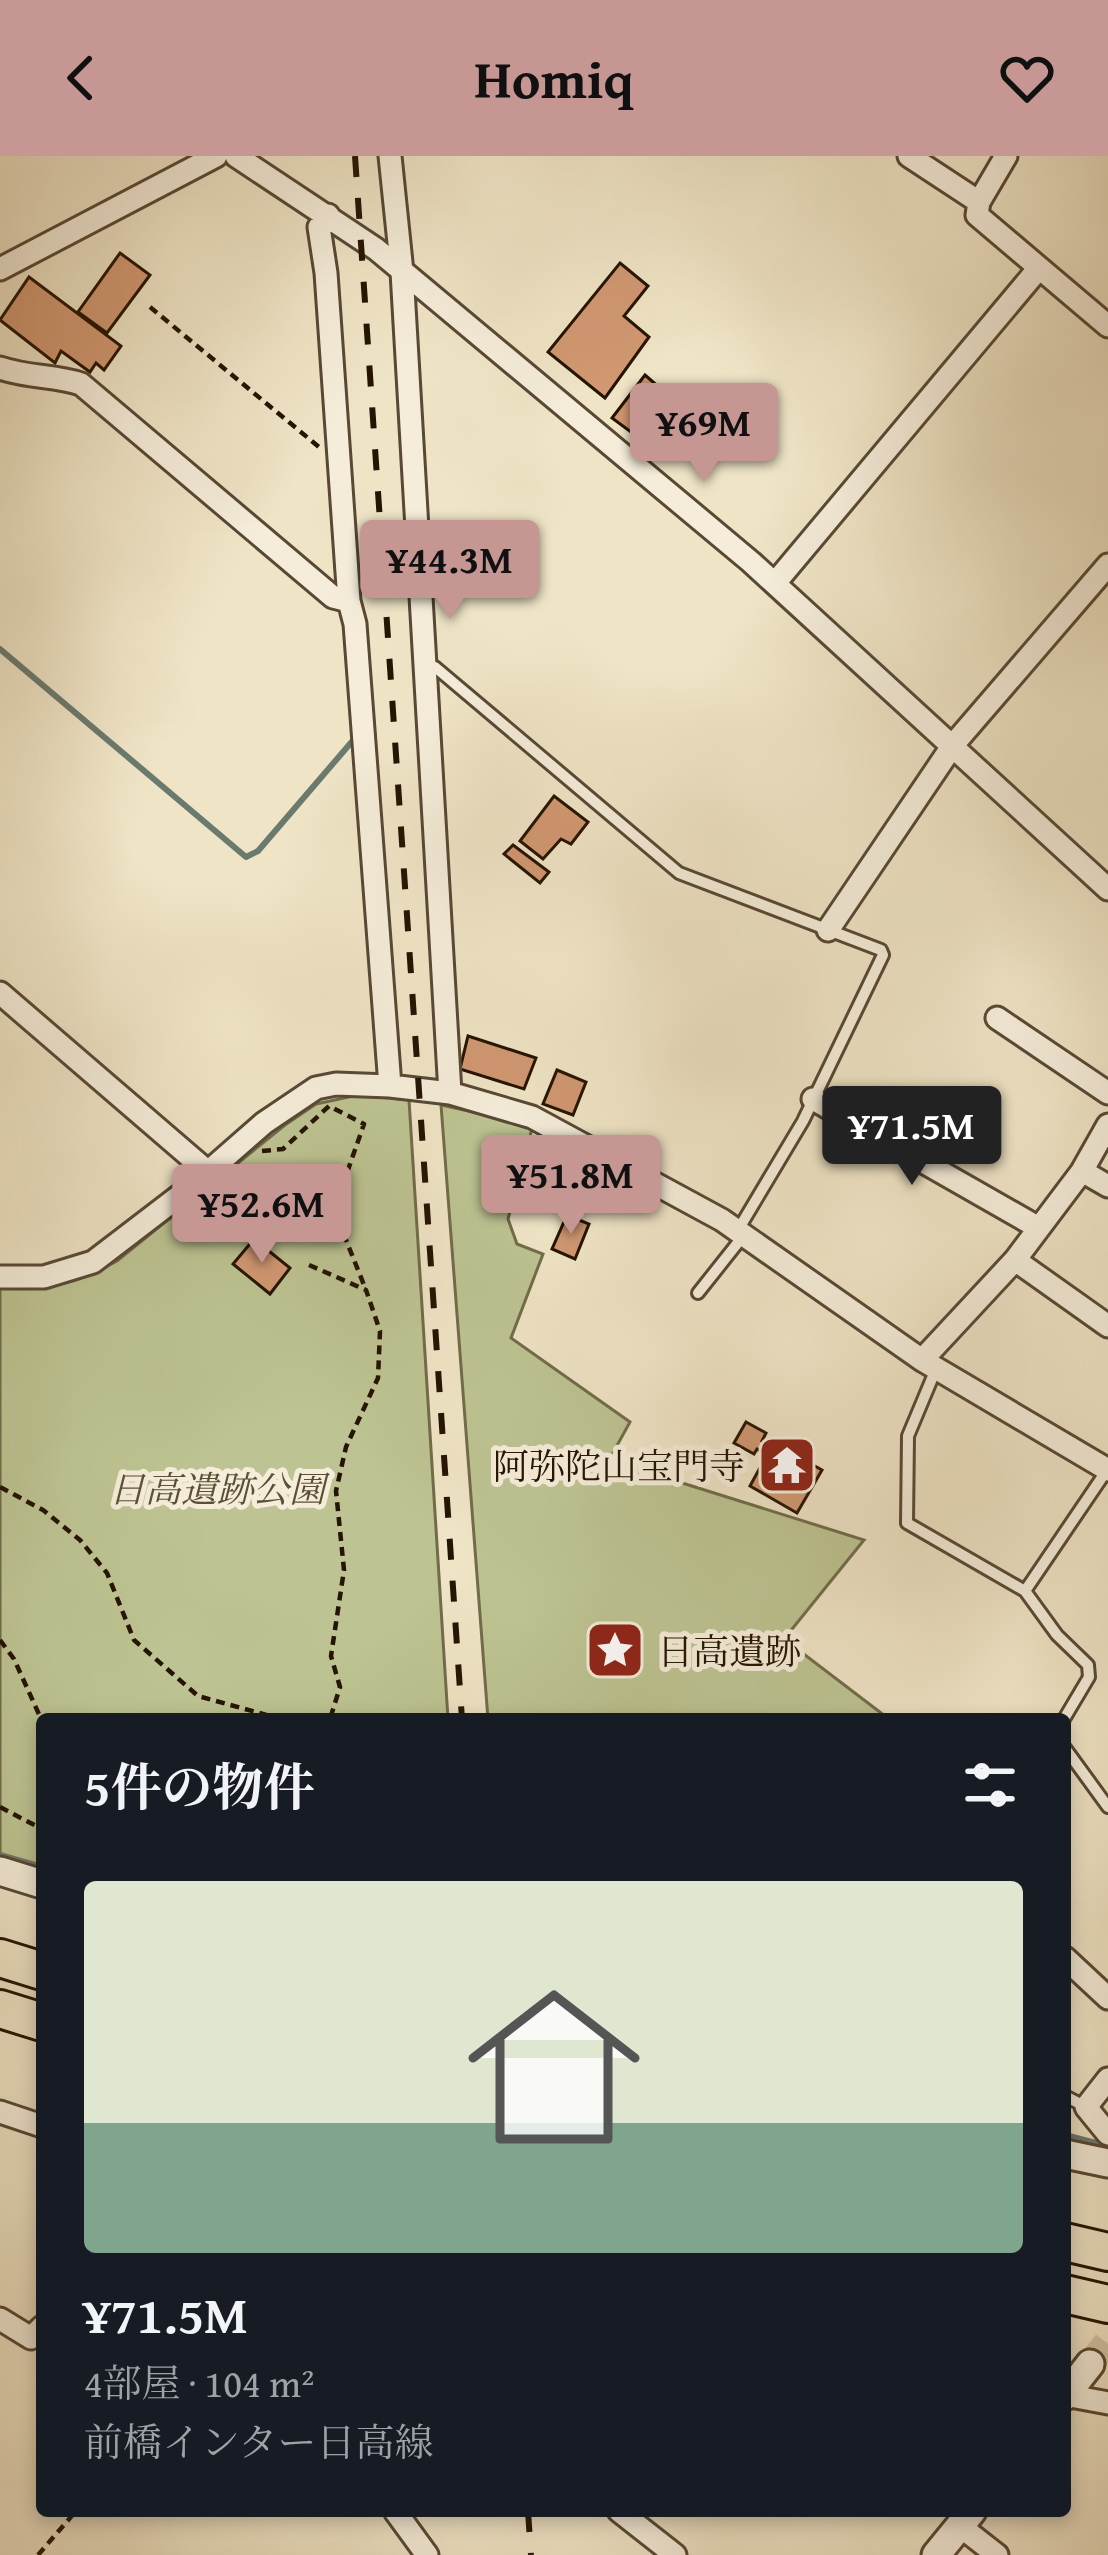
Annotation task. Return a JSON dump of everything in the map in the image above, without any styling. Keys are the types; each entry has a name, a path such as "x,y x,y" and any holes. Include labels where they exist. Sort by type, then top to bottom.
{"highway":[{"path":"0,1958 36,1969"},
{"path":"0,2008 36,2020"},
{"path":"1071,2243 1108,2252"},
{"path":"1071,2295 1108,2304"}],"street":[{"path":"0,269 216,156"},
{"path":"236,156 328,215 402,272 775,583 1108,889"},
{"path":"390,156 402,272 450,1093"},
{"path":"909,156 979,202"},
{"path":"1006,156 976,215 1108,326"},
{"path":"328,215 320,227 390,1086"},
{"path":"775,583 1039,268"},
{"path":"0,368 28,378 81,384 333,597 349,601"},
{"path":"827,930 953,746 1108,566"},
{"path":"0,993 208,1172"},
{"path":"998,1018 1108,1093"},
{"path":"0,1277 44,1277 93,1262 308,1091 335,1084 450,1093 532,1117 741,1233 929,1364 1108,1470"},
{"path":"813,1099 1039,1228"},
{"path":"929,1364 1082,1172 1108,1124"},
{"path":"1082,1172 1108,1186"},
{"path":"1015,1260 1108,1326"},
{"path":"0,1871 36,1882"},
{"path":"1071,1964 1108,1998"},
{"path":"1108,2079 1075,2101 1108,2134"},
{"path":"0,2112 36,2124"},
{"path":"1071,2155 1108,2162"},
{"path":"0,2319 31,2338 36,2333"},
{"path":"1071,2388 1090,2364"},
{"path":"1071,2396 1108,2403"},
{"path":"399,2517 427,2555"},
{"path":"627,2517 675,2555"},
{"path":"936,2555 966,2518 997,2555"}],"lane":[{"path":"424,664 435,668 664,863 697,881 881,950 883,955 813,1099 741,1233 698,1293"},
{"path":"929,1364 908,1436 907,1523 1025,1591 1057,1635 1091,1670 1067,1713"},
{"path":"1025,1591 1108,1470"},
{"path":"1071,1756 1108,1808"}],"path":[{"path":"150,307 325,453 340,455"},
{"path":"333,1713 340,1688 331,1656 344,1570 336,1491 346,1447 378,1378 380,1331 334,1210 364,1124"},
{"path":"309,1265 366,1289"},
{"path":"0,1486 43,1510 80,1540 106,1574 134,1640 198,1696 259,1713"},
{"path":"0,1640 14,1658 38,1713"},
{"path":"0,1807 36,1825"},
{"path":"38,2555 71,2517"}],"green space":[{"name":"日高遺跡公園","path":"358,1095 409,1100 448,1713 36,1713 36,1865 0,1855 0,1286 60,1284 117,1261 316,1104"},
{"path":"441,1105 533,1125 508,1219 517,1244 543,1254 511,1338 630,1422 609,1460 864,1540 784,1639 881,1713 488,1713"}],"building":[{"path":"120,253 150,275 107,333 78,312"},
{"path":"620,263 648,286 624,316 649,337 605,398 548,352"},
{"path":"29,277 121,346 104,370 96,363 90,372 61,351 55,363 0,320"},
{"path":"645,375 669,396 635,435 612,418"},
{"path":"554,796 588,822 571,844 561,839 543,859 520,841"},
{"path":"513,845 549,872 540,883 504,854"},
{"path":"468,1036 536,1058 524,1089 460,1069"},
{"path":"557,1070 586,1082 573,1115 543,1104"},
{"path":"567,1215 589,1224 575,1259 552,1249"},
{"path":"254,1239 290,1268 270,1294 233,1264"},
{"name":"阿弥陀山宝門寺","path":"746,1422 766,1433 762,1441 787,1450 790,1444 810,1455 806,1461 822,1470 797,1513 750,1486 767,1455 734,1443"}],"waterway":[{"path":"0,649 246,857 258,851 355,738"},
{"path":"0,1855 36,1865"},
{"path":"1071,2137 1108,2146"}],"tunnel":[{"path":"1090,2364 1108,2341"}],"railway":[{"path":"355,156 462,1713"},
{"path":"528,2517 531,2555"}],"place":[{"name":"阿弥陀山宝門寺","path":"787,1465"},
{"name":"日高遺跡","path":"615,1650"}]}
